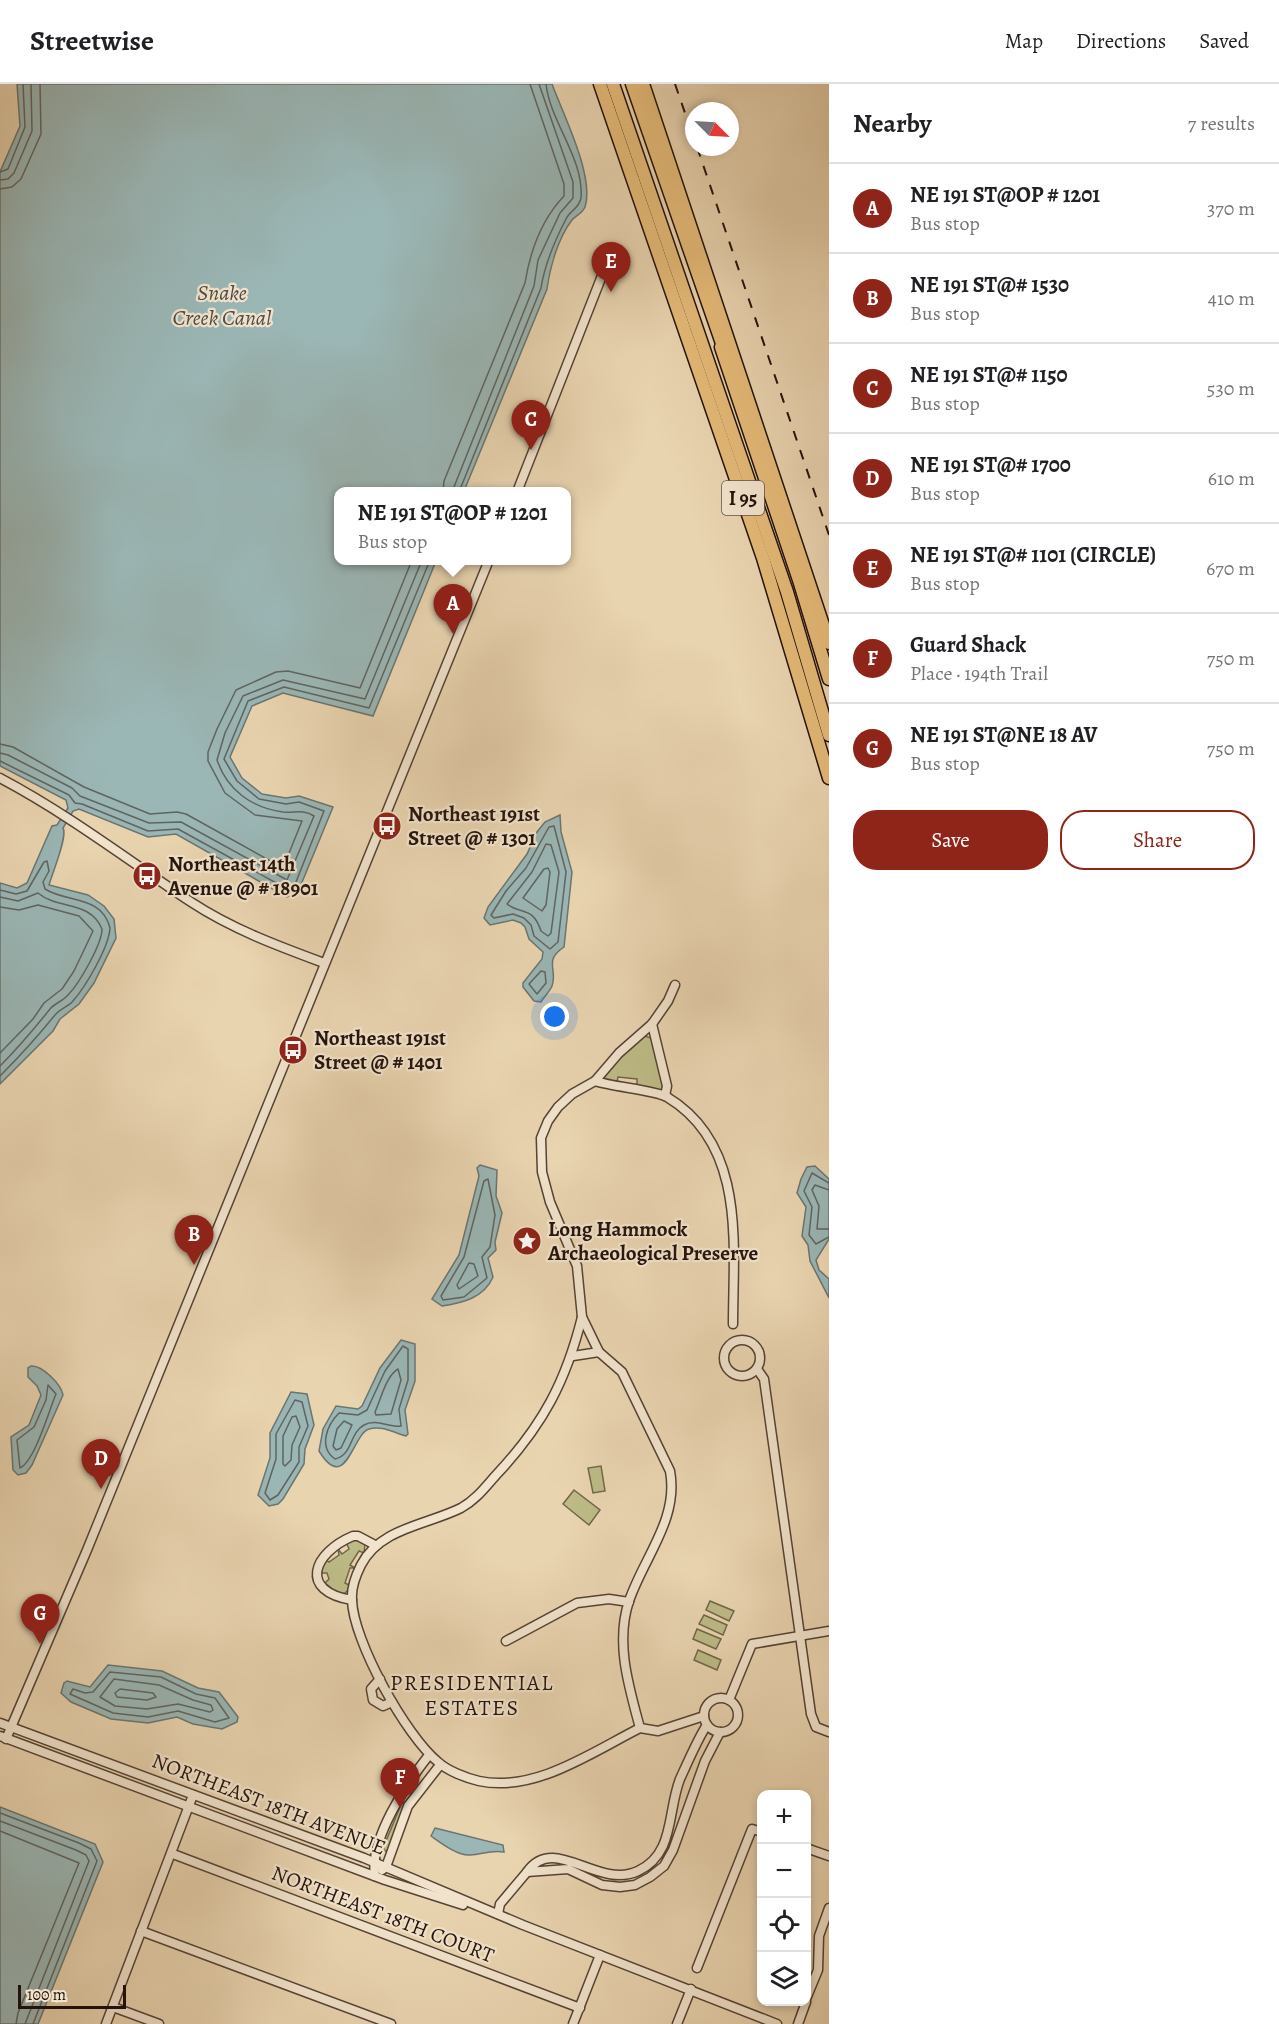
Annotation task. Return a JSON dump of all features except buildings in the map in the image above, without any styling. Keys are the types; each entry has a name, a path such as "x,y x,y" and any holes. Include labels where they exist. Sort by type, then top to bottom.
{"highway":[{"name":"I 95","path":"600,84 764,558 829,778"},
{"path":"611,84 620,119 621,147"},
{"path":"611,84 787,592 829,735"},
{"path":"632,84 799,580 829,680"},
{"name":"I 95","path":"643,84 829,643"},
{"path":"699,280 822,621"}],"street":[{"path":"519,487 605,268"},
{"path":"3,1738 11,1727 89,1544 487,565"},
{"path":"0,778 75,822 192,903 273,945 324,963"},
{"path":"675,985 669,1001 652,1024 619,1053 595,1081 572,1094 558,1107 548,1121 541,1138 540,1155 550,1202 577,1266 582,1317 573,1356 537,1428 476,1497 463,1507 389,1535 375,1545 360,1567 352,1600 361,1635 380,1679 392,1702 429,1755 440,1765 479,1781 518,1781 554,1772 640,1728 658,1731 704,1716"},
{"path":"652,1024 667,1086 665,1096"},
{"path":"595,1081 616,1088 665,1096 684,1110 702,1130 716,1155 732,1197 734,1221 733,1324"},
{"path":"582,1317 599,1352 622,1372 633,1391 670,1471 673,1487 664,1525 628,1602 623,1644 625,1672 640,1728"},
{"path":"757,1368 745,1377 734,1375 724,1361 726,1350 735,1341 741,1340 753,1344 760,1354 757,1368 764,1380 811,1714 816,1727 829,1732"},
{"path":"573,1356 599,1352"},
{"path":"352,1600 338,1598 322,1586 316,1572 317,1564 322,1557 353,1536 358,1536 375,1545"},
{"path":"506,1641 577,1602 609,1599 628,1602"},
{"path":"729,1700 752,1644 829,1631"},
{"path":"380,1679 371,1689 372,1700 383,1706 392,1702"},
{"path":"713,1700 729,1700 736,1708 737,1719 731,1729 720,1732 707,1725 704,1716 705,1707 713,1700"},
{"name":"NORTHEAST 18TH AVENUE","path":"0,1723 386,1867 523,1925 776,2024"},
{"path":"498,1914 500,1904 532,1864 554,1858 567,1859 608,1876 625,1876 639,1871 656,1859 665,1844 684,1773 707,1725"},
{"path":"527,1872 568,1869 602,1885 634,1886 664,1866 674,1850 684,1815 705,1761 720,1732"},
{"name":"NORTHEAST 18TH AVENUE","path":"3,1738 375,1876 523,1925"},
{"path":"429,1755 402,1792 372,1862 375,1876 386,1867 413,1797 440,1765"},
{"path":"684,1773 699,1781"},
{"path":"402,1792 413,1797"},
{"path":"106,2024 193,1795"},
{"path":"697,1968 752,1829 757,1830"},
{"path":"811,1849 829,1856"},
{"name":"NORTHEAST 18TH COURT","path":"172,1854 580,2008"},
{"path":"811,1988 818,1970 819,1936 829,1908"},
{"path":"141,1931 391,2024"},
{"path":"573,2024 600,1955"},
{"path":"677,2024 691,1989"},
{"path":"798,2024 804,2006"},
{"path":"113,2007 159,2024"}],"shaded area":[{"path":"645,1036 651,1038 663,1086 661,1090 637,1085 637,1079 618,1077 617,1082 603,1079 627,1049"},
{"path":"601,1466 605,1491 593,1493 588,1468"},
{"path":"574,1490 600,1510 589,1525 563,1504"},
{"path":"354,1539 359,1539 365,1544 364,1553 359,1551 350,1565 355,1568 350,1568 345,1583 349,1585 349,1589 344,1594 337,1593 325,1583 329,1579 327,1573 321,1573 325,1559 329,1562 339,1555 338,1549 342,1554 349,1549 347,1544"},
{"path":"710,1601 734,1611 729,1621 706,1610"},
{"path":"704,1615 727,1625 723,1635 699,1624"},
{"path":"697,1629 721,1639 716,1649 693,1639"},
{"path":"698,1650 721,1660 717,1670 694,1660"},
{"path":"403,1800 405,1805 388,1850 385,1851 383,1848"}],"water":[{"name":"Snake Creek Canal","path":"17,84 552,84 582,163 587,194 584,209 567,227 559,244 547,289 466,487 334,487 334,565 434,565 373,716 283,693 252,706 230,757 242,778 262,794 286,798 299,796 333,807 298,892 287,897 176,834 148,837 79,809 73,811 63,828 62,847 49,885 88,895 104,906 114,919 116,938 94,983 79,1004 60,1019 53,1031 0,1084 0,883 17,888 27,883 52,826 57,825 68,808 66,800 0,766 0,172 20,126"},
{"path":"560,815 561,832 572,872 564,947 554,957 552,986 541,1002 534,1001 523,987 523,983 542,959 543,952 529,939 521,923 513,920 490,925 484,918 488,907 527,854 537,832 545,822"},
{"path":"480,1165 497,1170 496,1196 502,1213 495,1242 496,1250 488,1258 493,1277 478,1295 465,1301 442,1306 432,1299 459,1255 479,1176 477,1168"},
{"path":"815,1166 829,1179 829,1239 816,1260 819,1270 829,1279 829,1298 810,1261 808,1245 802,1236 806,1207 797,1193 807,1167"},
{"path":"401,1340 415,1344 415,1381 405,1410 408,1434 406,1436 383,1429 369,1429 363,1433 342,1464 336,1467 328,1463 319,1451 323,1429 336,1406 358,1409 362,1406 380,1368"},
{"path":"31,1366 50,1376 63,1395 32,1465 26,1473 18,1475 13,1470 11,1437 29,1425 41,1395 37,1386 28,1377 28,1368"},
{"path":"291,1392 307,1394 314,1425 305,1449 304,1464 283,1499 278,1504 269,1506 258,1495 270,1458 270,1433"},
{"path":"108,1665 162,1671 198,1688 219,1692 238,1717 237,1722 222,1729 193,1724 177,1717 148,1723 111,1719 71,1702 61,1693 67,1681 90,1687"},
{"path":"0,1807 95,1844 103,1862 38,2024 0,2024"},
{"path":"435,1828 503,1845 504,1852 465,1855 450,1849 431,1836"}],"railway":[{"path":"675,84 685,113"},
{"path":"700,156 829,535"}],"place":[{"name":"NE 191 ST@# 1101 (CIRCLE)","path":"611,292"},
{"name":"NE 191 ST@# 1150","path":"531,450"},
{"name":"NE 191 ST@OP # 1201","path":"453,634"},
{"name":"Northeast 191st Street @ # 1301","path":"387,826"},
{"name":"Northeast 14th Avenue @ # 18901","path":"147,876"},
{"name":"Northeast 191st Street @ # 1401","path":"293,1050"},
{"name":"Long Hammock Archaeological Preserve","path":"527,1241"},
{"name":"NE 191 ST@# 1530","path":"194,1265"},
{"name":"NE 191 ST@# 1700","path":"101,1489"},
{"name":"NE 191 ST@NE 18 AV","path":"40,1644"},
{"name":"Guard Shack","path":"400,1808"}],"district":[{"name":"PRESIDENTIAL ESTATES","path":"472,1694"}]}
